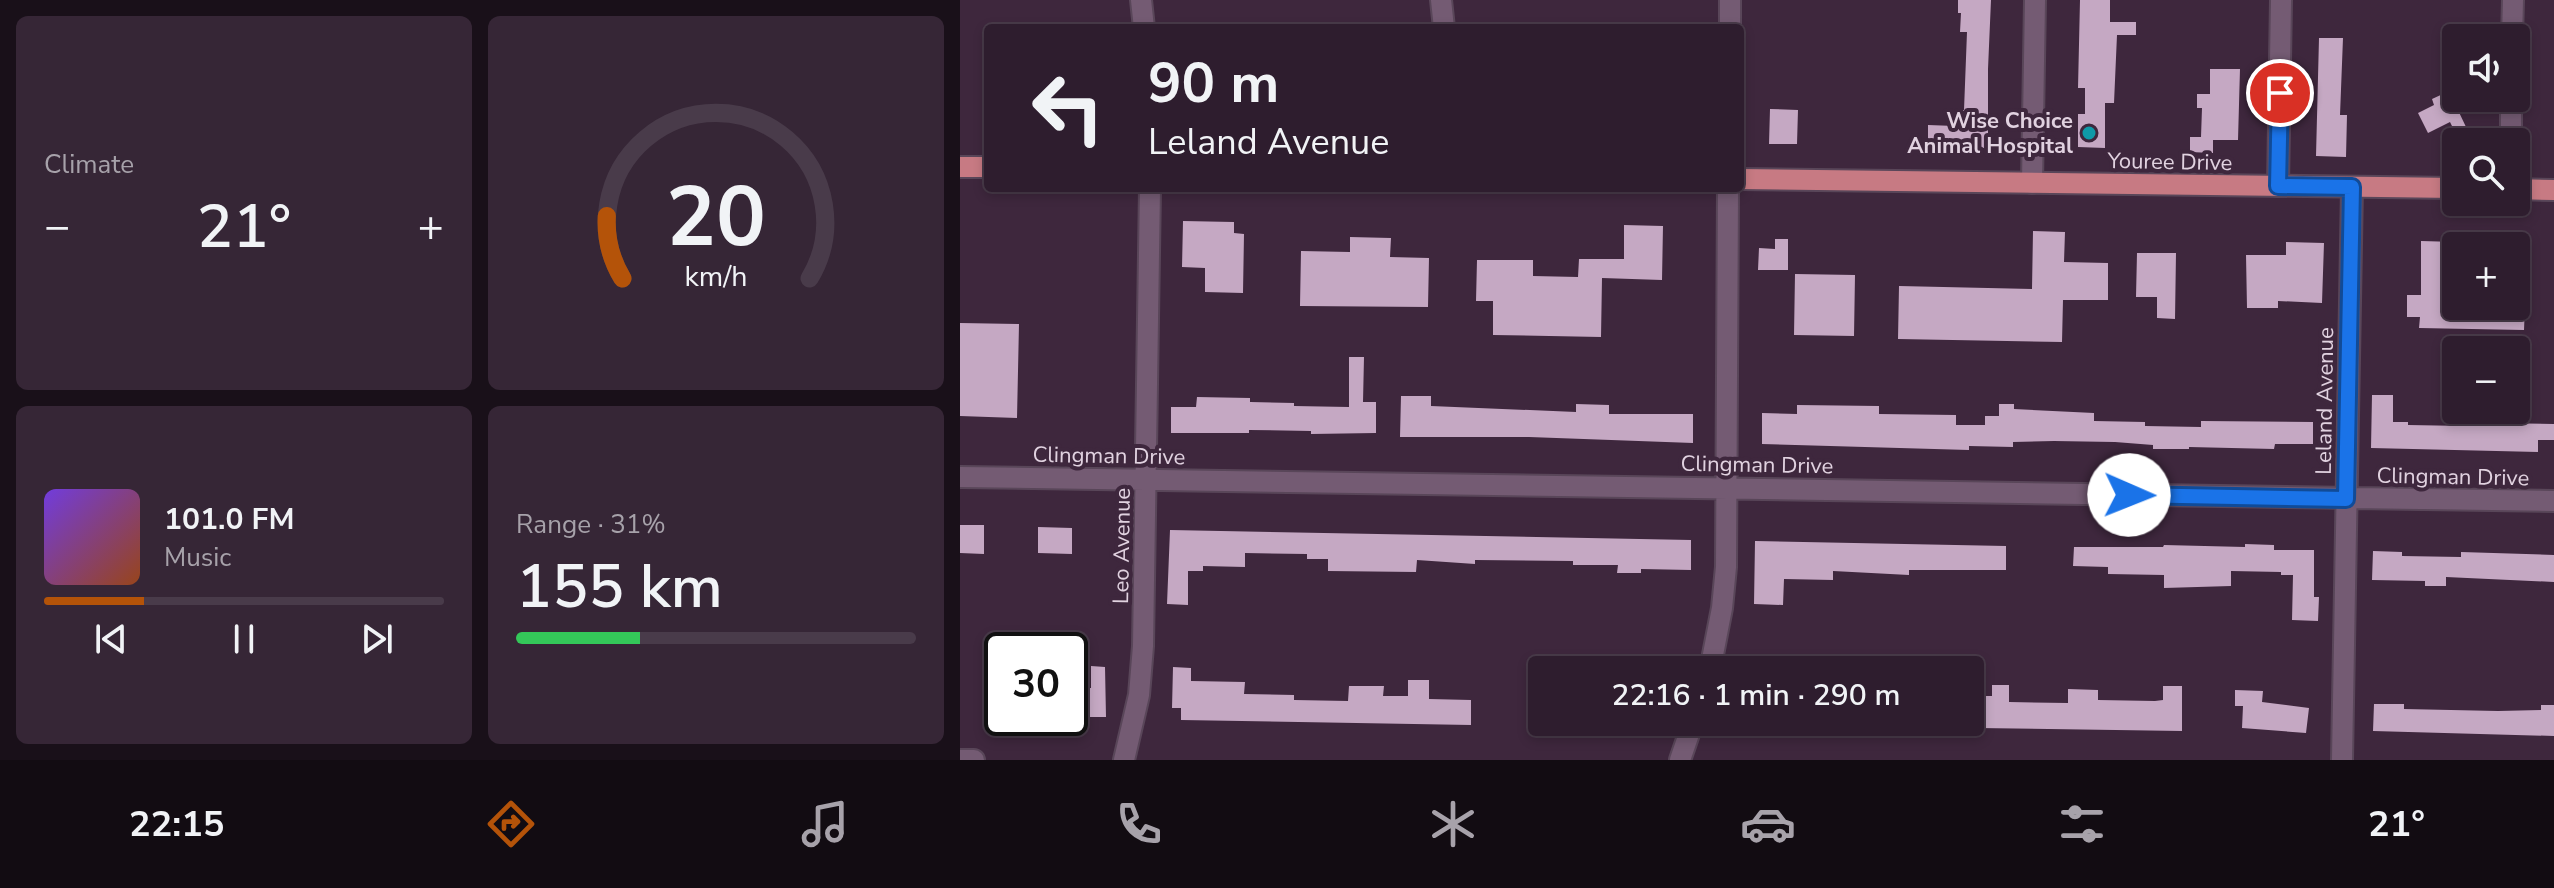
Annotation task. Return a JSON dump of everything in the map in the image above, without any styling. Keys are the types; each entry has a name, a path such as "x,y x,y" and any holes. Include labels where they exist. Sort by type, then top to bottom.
{"main road":[{"path":"960,167 984,167"},
{"name":"Youree Drive","path":"1744,179 2442,188"},
{"path":"2530,189 2554,190"}],"street":[{"path":"1141,0 1144,24"},
{"path":"1441,0 1444,24"},
{"path":"1730,0 1730,24"},
{"path":"2032,183 2035,0"},
{"path":"2278,186 2281,0"},
{"path":"2512,24 2513,0"},
{"name":"Leland Avenue","path":"2342,760 2352,187"},
{"name":"Leo Avenue","path":"1124,760 1139,695 1143,646 1150,192"},
{"path":"1713,656 1726,567 1728,192"},
{"name":"Clingman Drive","path":"960,477 2554,501"},
{"path":"1680,760 1688,736"},
{"path":"960,760 974,760"}],"building":[{"path":"1958,0 1991,0 1988,148 1928,147 1928,125 1955,126 1955,110 1964,110 1967,32 1960,32"},
{"path":"2080,0 2110,0 2110,22 2136,22 2136,35 2117,35 2114,103 2105,103 2105,148 2078,147 2078,114 2085,114 2085,88 2078,88"},
{"path":"2319,38 2343,38 2340,115 2347,115 2346,157 2316,156"},
{"path":"2210,69 2240,69 2238,140 2213,140 2213,153 2190,152 2190,137 2201,137 2202,108 2197,108 2197,94 2210,94"},
{"path":"2442,94 2442,112 2459,112 2466,127 2453,128 2450,122 2428,133 2418,113 2434,105 2432,99"},
{"path":"1770,109 1798,110 1797,144 1769,144"},
{"path":"1183,221 1234,222 1234,233 1244,234 1243,293 1205,292 1205,268 1182,267"},
{"path":"1624,225 1663,226 1662,280 1602,278 1601,337 1493,335 1493,301 1476,301 1477,260 1533,260 1533,276 1578,277 1579,259 1624,259"},
{"path":"2033,231 2065,232 2064,262 2108,263 2108,300 2063,300 2062,342 1898,339 1899,286 2032,289"},
{"path":"1350,237 1391,238 1390,257 1429,258 1428,307 1300,306 1301,251 1350,252"},
{"path":"1775,239 1788,239 1788,270 1758,270 1759,248 1775,249"},
{"path":"2421,241 2442,242 2442,320 2524,320 2524,330 2419,328 2420,317 2407,317 2407,295 2421,295"},
{"path":"2286,242 2324,243 2322,303 2278,301 2278,308 2247,308 2246,255 2286,255"},
{"path":"2137,253 2176,253 2175,319 2157,318 2157,297 2136,297"},
{"path":"1795,274 1855,275 1854,336 1794,335"},
{"path":"960,323 1019,324 1017,418 960,416"},
{"path":"1349,357 1364,357 1363,402 1376,402 1376,433 1311,434 1311,431 1249,430 1249,433 1171,433 1171,407 1196,407 1197,397 1250,398 1250,402 1294,403 1294,406 1349,407"},
{"path":"2372,395 2393,395 2393,422 2408,422 2408,425 2554,424 2554,440 2538,440 2538,452 2371,448"},
{"path":"1401,396 1431,396 1431,406 1576,412 1576,404 1609,405 1609,414 1693,414 1693,443 1529,437 1400,437"},
{"path":"1999,404 2014,404 2014,409 2094,413 2094,421 2145,422 2145,426 2201,427 2201,421 2313,422 2313,444 2275,444 2274,449 2153,449 2153,445 2054,441 2013,442 2013,447 1969,446 1969,450 1762,444 1762,413 1797,414 1797,405 1879,406 1879,414 1956,415 1956,425 1985,425 1985,416 1999,416"},
{"path":"960,525 984,525 984,554 960,553"},
{"path":"1038,527 1072,528 1072,554 1038,553"},
{"path":"1170,530 1691,540 1691,570 1641,569 1641,573 1617,573 1618,565 1573,565 1573,561 1475,560 1475,564 1417,560 1416,572 1328,571 1328,559 1307,559 1307,554 1245,553 1245,567 1203,566 1203,571 1188,571 1188,605 1167,604"},
{"path":"1755,541 2006,546 2006,570 1909,570 1909,575 1833,571 1833,580 1784,579 1783,605 1754,604"},
{"path":"2245,544 2274,545 2274,550 2314,550 2314,597 2319,597 2318,621 2292,620 2293,575 2281,575 2281,572 2231,571 2231,586 2164,588 2164,575 2108,574 2108,567 2073,566 2074,547 2245,547"},
{"path":"2373,551 2402,552 2402,556 2461,557 2461,552 2554,555 2554,582 2446,577 2446,586 2425,586 2425,581 2372,580"},
{"path":"1091,666 1105,667 1106,717 1088,717 1088,688 1091,688"},
{"path":"1173,667 1191,668 1191,681 1245,682 1244,694 1294,695 1294,700 1348,701 1349,686 1384,686 1383,696 1408,696 1408,680 1429,680 1429,699 1471,700 1471,725 1181,720 1181,708 1172,708"},
{"path":"1992,685 2009,685 2009,702 2068,703 2068,689 2098,690 2098,700 2155,701 2163,700 2163,686 2182,686 2182,731 1984,728 1984,696 1992,696"},
{"path":"2235,690 2263,691 2262,702 2309,708 2306,733 2242,728 2243,706 2235,706"},
{"path":"2374,704 2404,704 2404,709 2498,711 2541,710 2541,705 2554,705 2554,736 2373,731"}],"place":[{"name":"Wise Choice Animal Hospital","path":"2089,133"}],"route":[{"path":"2129,495 2346,499 2352,187 2278,186 2280,93"}]}
